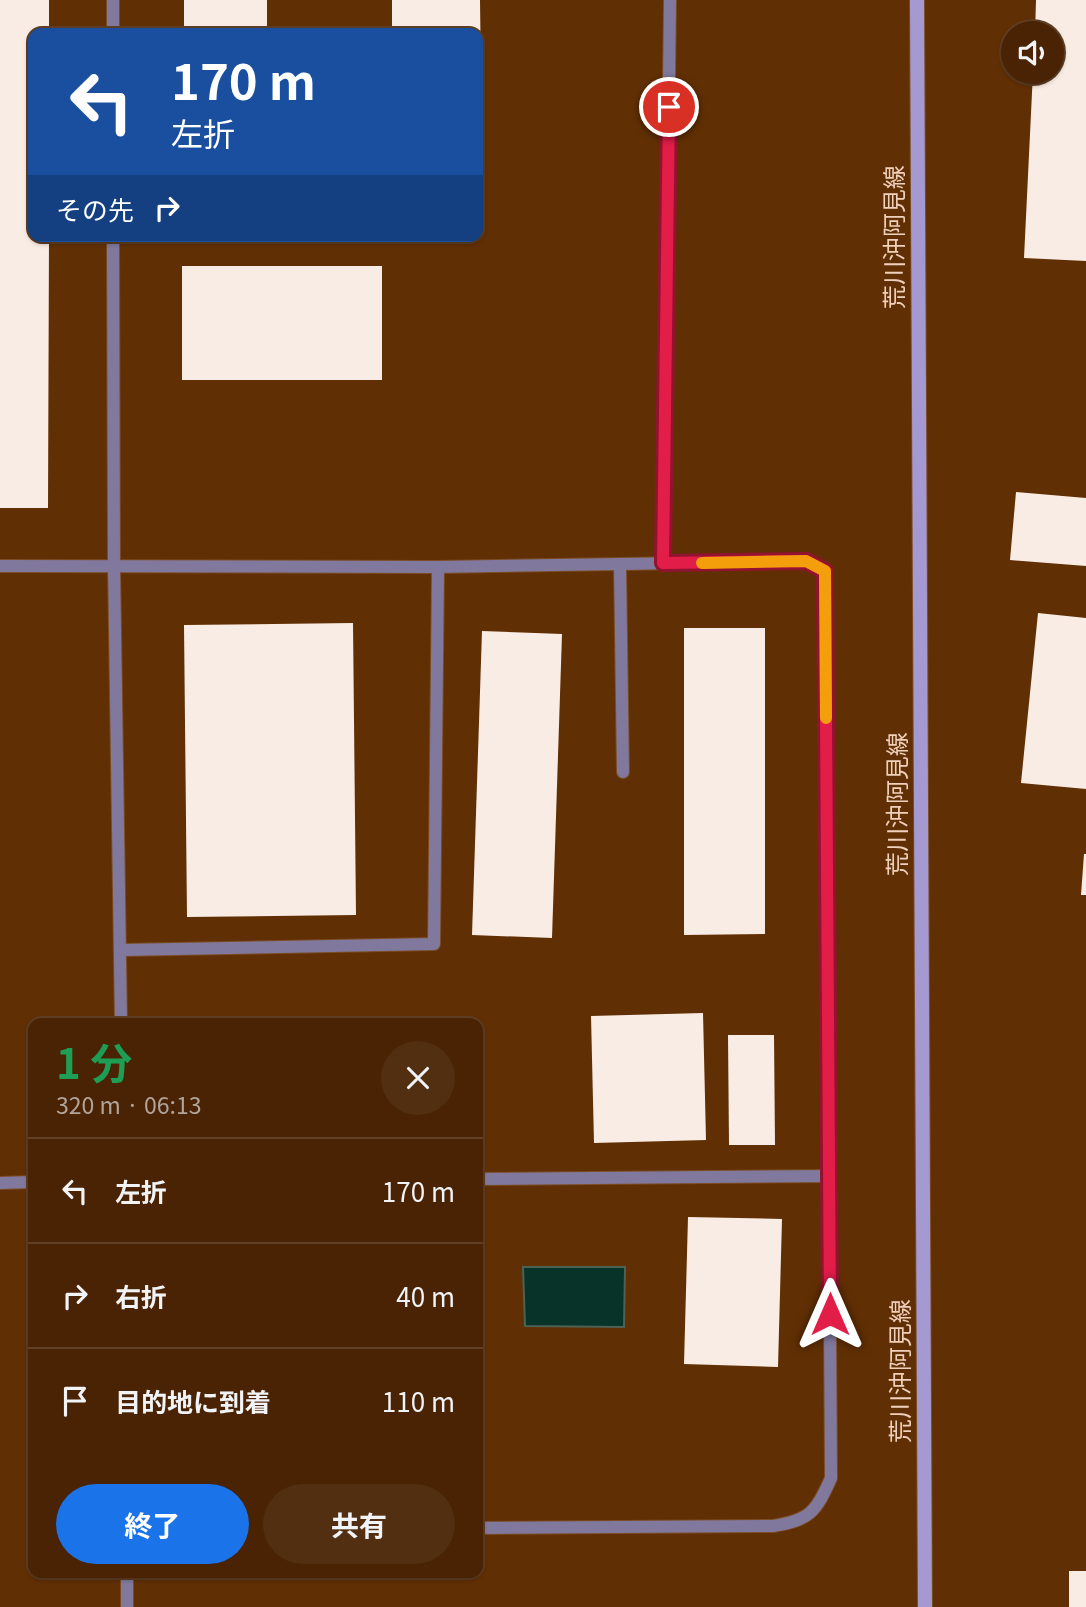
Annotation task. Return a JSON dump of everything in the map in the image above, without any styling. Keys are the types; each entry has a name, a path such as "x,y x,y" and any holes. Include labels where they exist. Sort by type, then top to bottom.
{"main road":[{"name":"荒川沖阿見線","path":"917,0 925,1607"}],"lane":[{"path":"113,0 113,28"},
{"path":"663,563 670,0"},
{"path":"113,242 114,565 121,1018"},
{"path":"0,566 620,566 806,561 825,571 831,1478 820,1504 801,1522 773,1526 483,1528"},
{"path":"620,566 623,772"},
{"path":"122,950 434,944 438,567"},
{"path":"483,1179 830,1176"},
{"path":"0,1183 28,1182"},
{"path":"127,1578 127,1607"}],"water":[{"path":"523,1267 625,1267 624,1327 525,1326"}],"building":[{"path":"0,0 49,0 49,28 28,28 28,242 49,242 48,508 0,508"},
{"path":"184,0 267,0 267,28 184,28"},
{"path":"392,0 480,0 480,28 392,28"},
{"path":"1036,0 1086,0 1086,261 1024,258 1032,84 1064,84 1064,21 1035,21"},
{"path":"182,266 382,266 382,380 182,380"},
{"path":"1016,492 1086,498 1086,566 1010,560"},
{"path":"1038,613 1086,618 1086,789 1021,783"},
{"path":"353,623 356,915 187,917 184,625"},
{"path":"684,628 765,628 765,934 684,935"},
{"path":"482,631 562,634 552,938 472,935"},
{"path":"1084,854 1086,895 1081,895"},
{"path":"703,1013 706,1140 594,1143 591,1016"},
{"path":"728,1035 774,1035 775,1145 729,1145"},
{"path":"688,1217 782,1219 778,1367 684,1364"},
{"path":"1069,1571 1086,1571 1086,1607 1069,1607"}],"slow traffic":[{"path":"702,563 806,561 825,571 826,718"}],"route":[{"path":"669,107 663,563 806,561 825,571 830,1314"}]}
